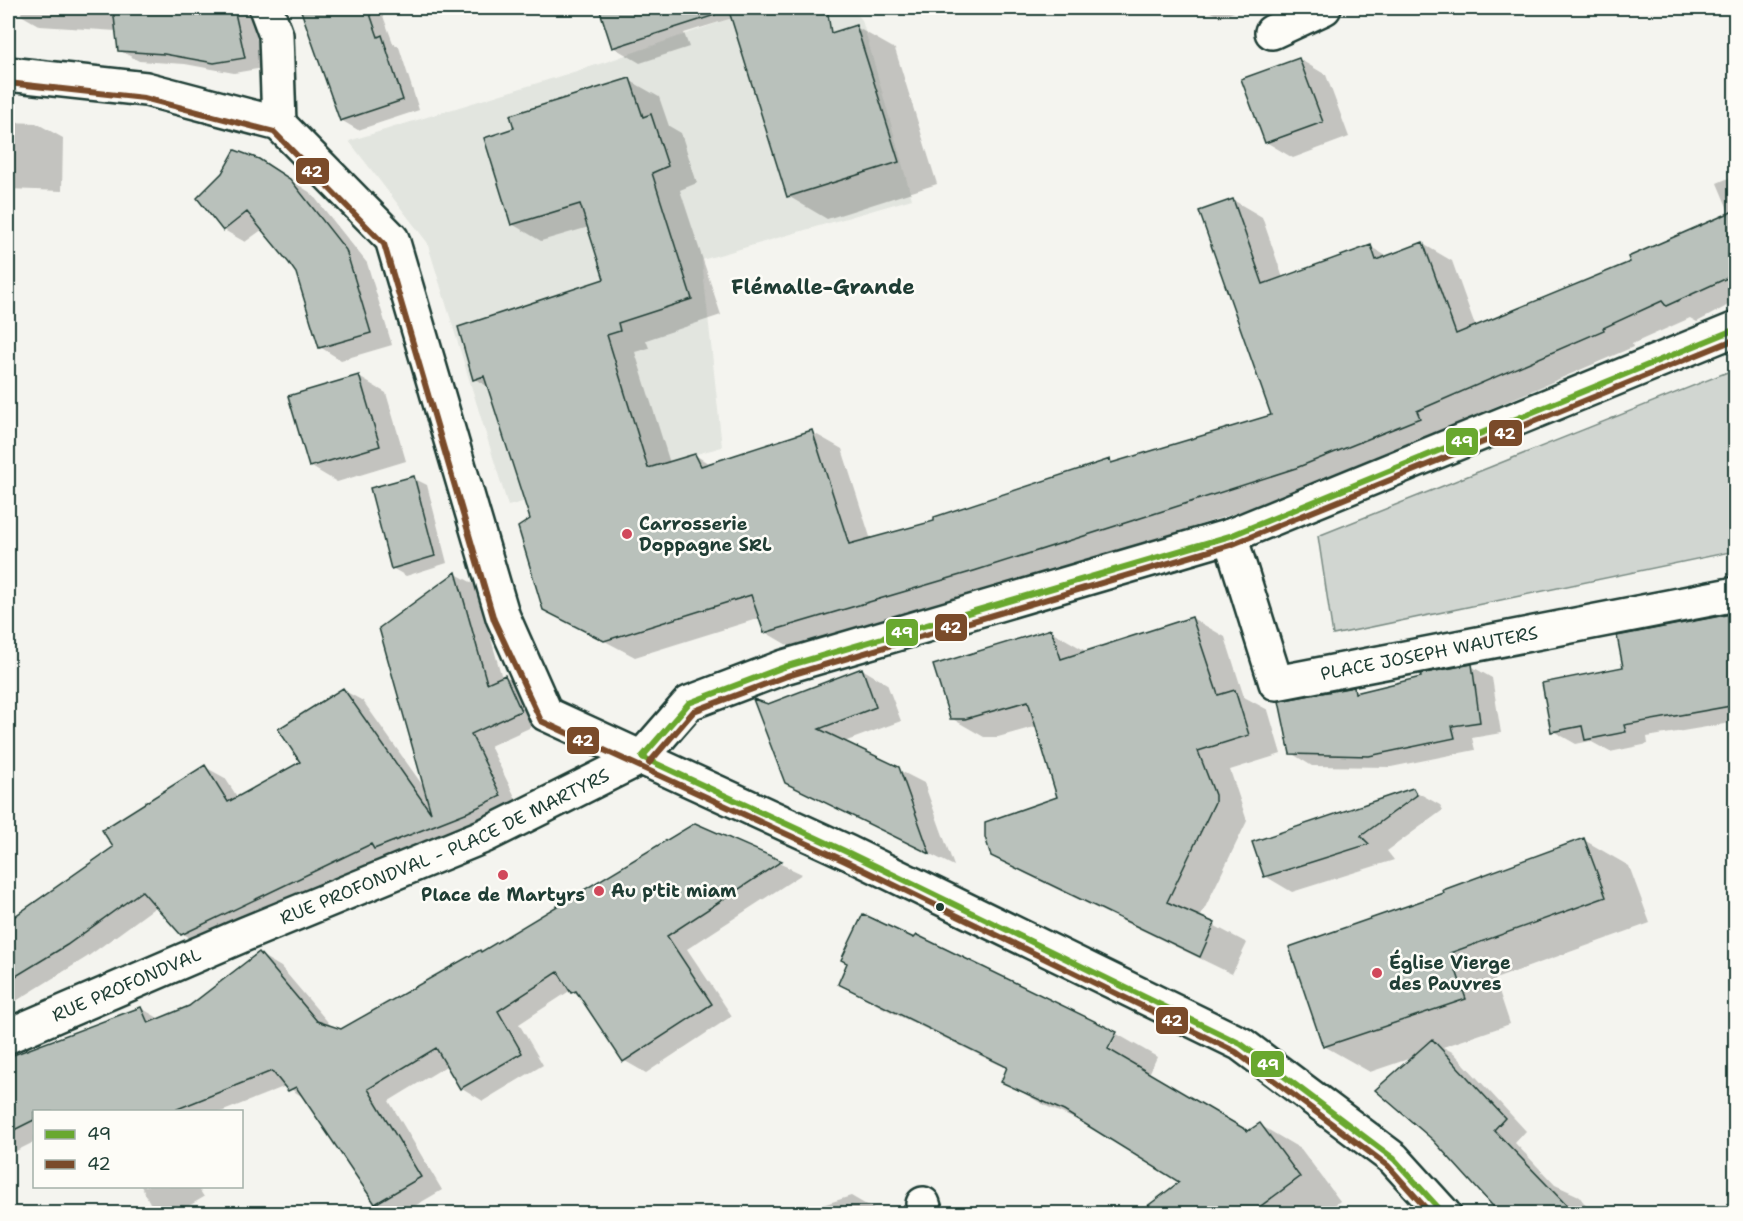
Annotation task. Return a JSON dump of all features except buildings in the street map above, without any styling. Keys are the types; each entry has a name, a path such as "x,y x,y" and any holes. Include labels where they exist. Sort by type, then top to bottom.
{"street":[{"path":"266,8 276,35 279,124"},
{"path":"1272,32 1324,8"},
{"path":"8,74 146,89 279,124 392,239 503,617 546,714 858,858 1241,1044 1394,1159 1444,1214"},
{"path":"642,757 690,703 784,667 1230,536 1736,329"},
{"name":"PLACE JOSEPH WAUTERS","path":"1230,536 1276,683 1736,594"},
{"name":"RUE PROFONDVAL - PLACE DE MARTYRS","path":"245,934 484,836 642,757"},
{"name":"RUE PROFONDVAL","path":"8,1036 245,934"}],"shaded area":[{"path":"760,8 852,8 862,20 912,199 702,260 722,447 508,506 427,242 349,141 606,62"},
{"path":"1735,369 1735,551 1333,635 1318,536"}],"transit line":[{"name":"42","path":"8,83 144,98 274,132 384,244 494,620 541,721 845,861 1236,1052 1388,1166 1431,1214"},
{"name":"49","path":"642,757 689,703 784,667 1230,536 1736,329"},
{"name":"42","path":"649,763 694,711 787,676 1233,544 1736,339"},
{"name":"49","path":"642,757 849,853 1241,1044 1394,1159 1444,1214"}],"place":[{"name":"Carrosserie Doppagne SRL","path":"627,534"},
{"name":"Place de Martyrs","path":"503,875"},
{"name":"Au p'tit miam","path":"599,891"},
{"name":"Église Vierge des Pauvres","path":"1377,973"}],"district":[{"name":"Flémalle-Grande","path":"823,287"}]}
